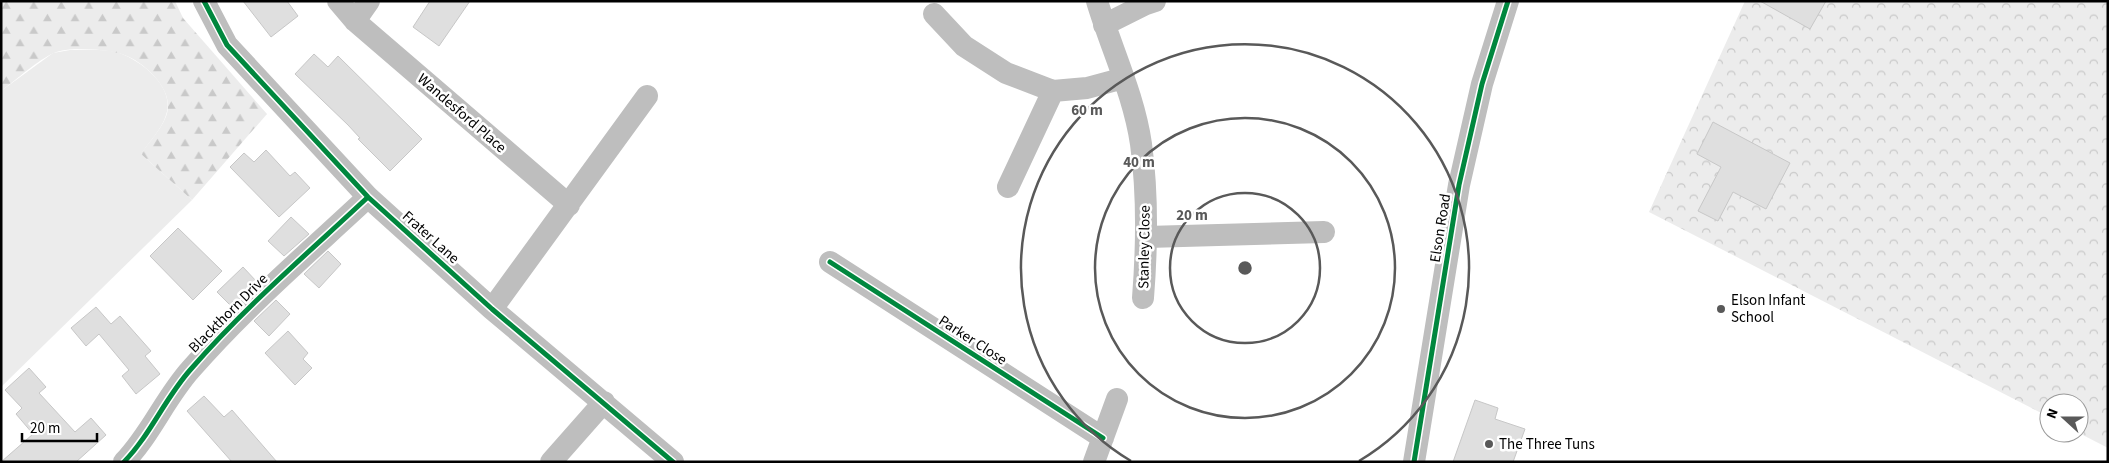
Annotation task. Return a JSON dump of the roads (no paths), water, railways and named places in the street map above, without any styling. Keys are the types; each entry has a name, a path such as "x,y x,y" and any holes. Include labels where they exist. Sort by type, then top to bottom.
{"street":[{"name":"Frater Lane","path":"204,1 227,45 368,197 492,309 674,462"},
{"name":"Wandesford Place","path":"338,1 355,21 569,206"},
{"path":"355,21 369,1"},
{"name":"Stanley Close","path":"1097,1 1124,78 1141,143 1147,237 1143,298"},
{"path":"1104,25 1155,1"},
{"name":"Elson Road","path":"1414,462 1459,185 1482,84 1508,1"},
{"path":"934,14 964,46 1006,73 1053,91 1087,88 1124,78"},
{"path":"1008,187 1053,91"},
{"path":"492,309 569,206 647,96"},
{"name":"Blackthorn Drive","path":"124,462 140,446 180,381 218,337 368,197"},
{"path":"1147,237 1324,232"},
{"name":"Parker Close","path":"830,262 1103,438"},
{"path":"1094,462 1117,399"},
{"path":"551,462 604,402"}],"place":[{"name":"Elson Infant School","path":"1721,309"},
{"name":"The Three Tuns","path":"1489,444"}]}
